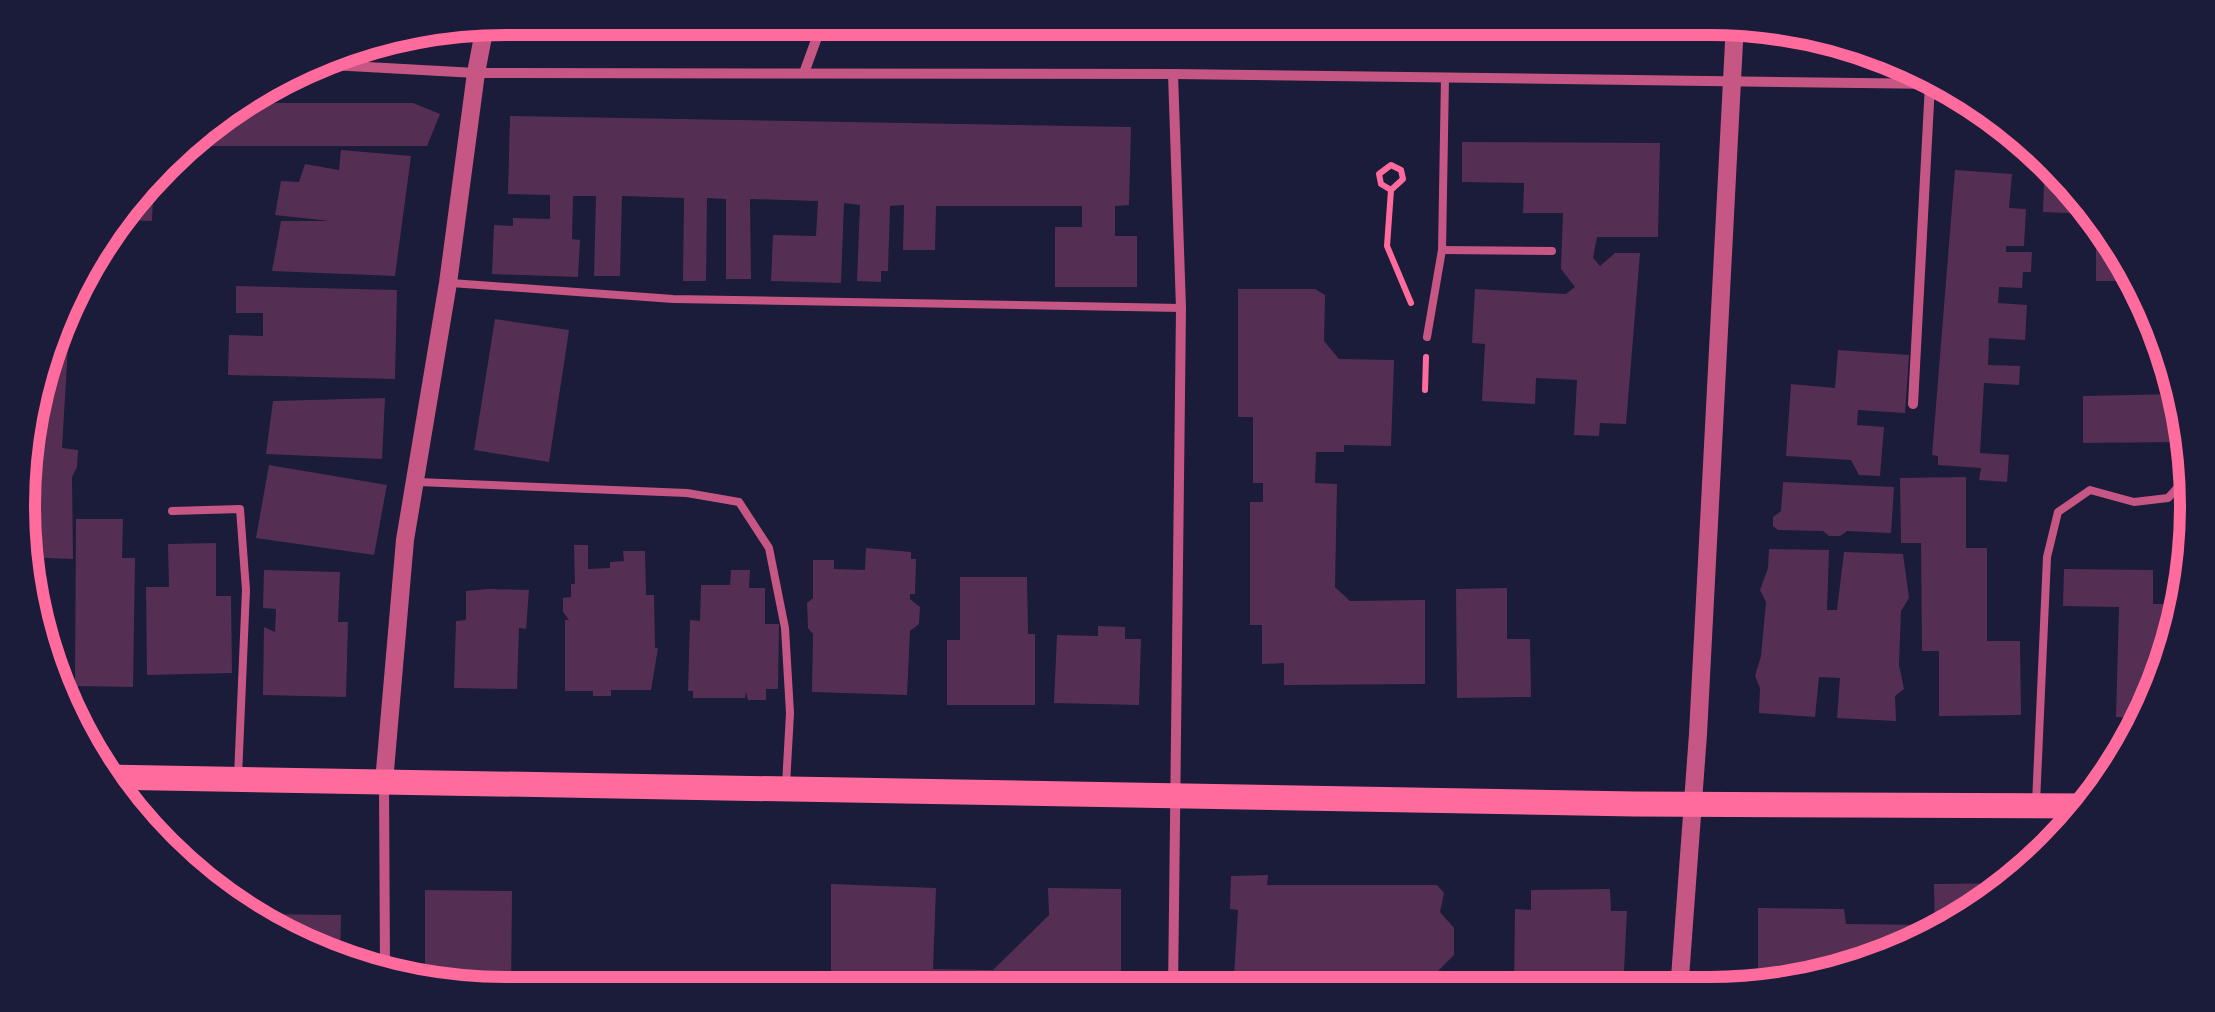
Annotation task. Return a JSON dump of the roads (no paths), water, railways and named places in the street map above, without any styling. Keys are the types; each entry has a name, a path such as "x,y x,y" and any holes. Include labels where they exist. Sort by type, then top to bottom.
{"main road":[{"path":"121,777 1691,805 2072,806"}],"street":[{"path":"804,73 818,35"},
{"path":"384,961 384,782 405,540 483,36"},
{"path":"1680,977 1701,676 1735,36"},
{"path":"340,66 476,73 1173,74 1916,84"},
{"path":"1173,74 1181,308 1173,977"},
{"path":"1913,404 1934,93"}],"lane":[{"path":"1427,337 1442,250 1446,77"},
{"path":"1442,250 1552,251"},
{"path":"448,282 673,299 1181,308"},
{"path":"414,482 687,492 739,502 769,548 785,628 790,713 786,789"},
{"path":"2036,806 2048,556 2058,512 2090,490 2134,502 2168,498 2179,485"},
{"path":"172,510 240,509 246,590 238,781"}]}
